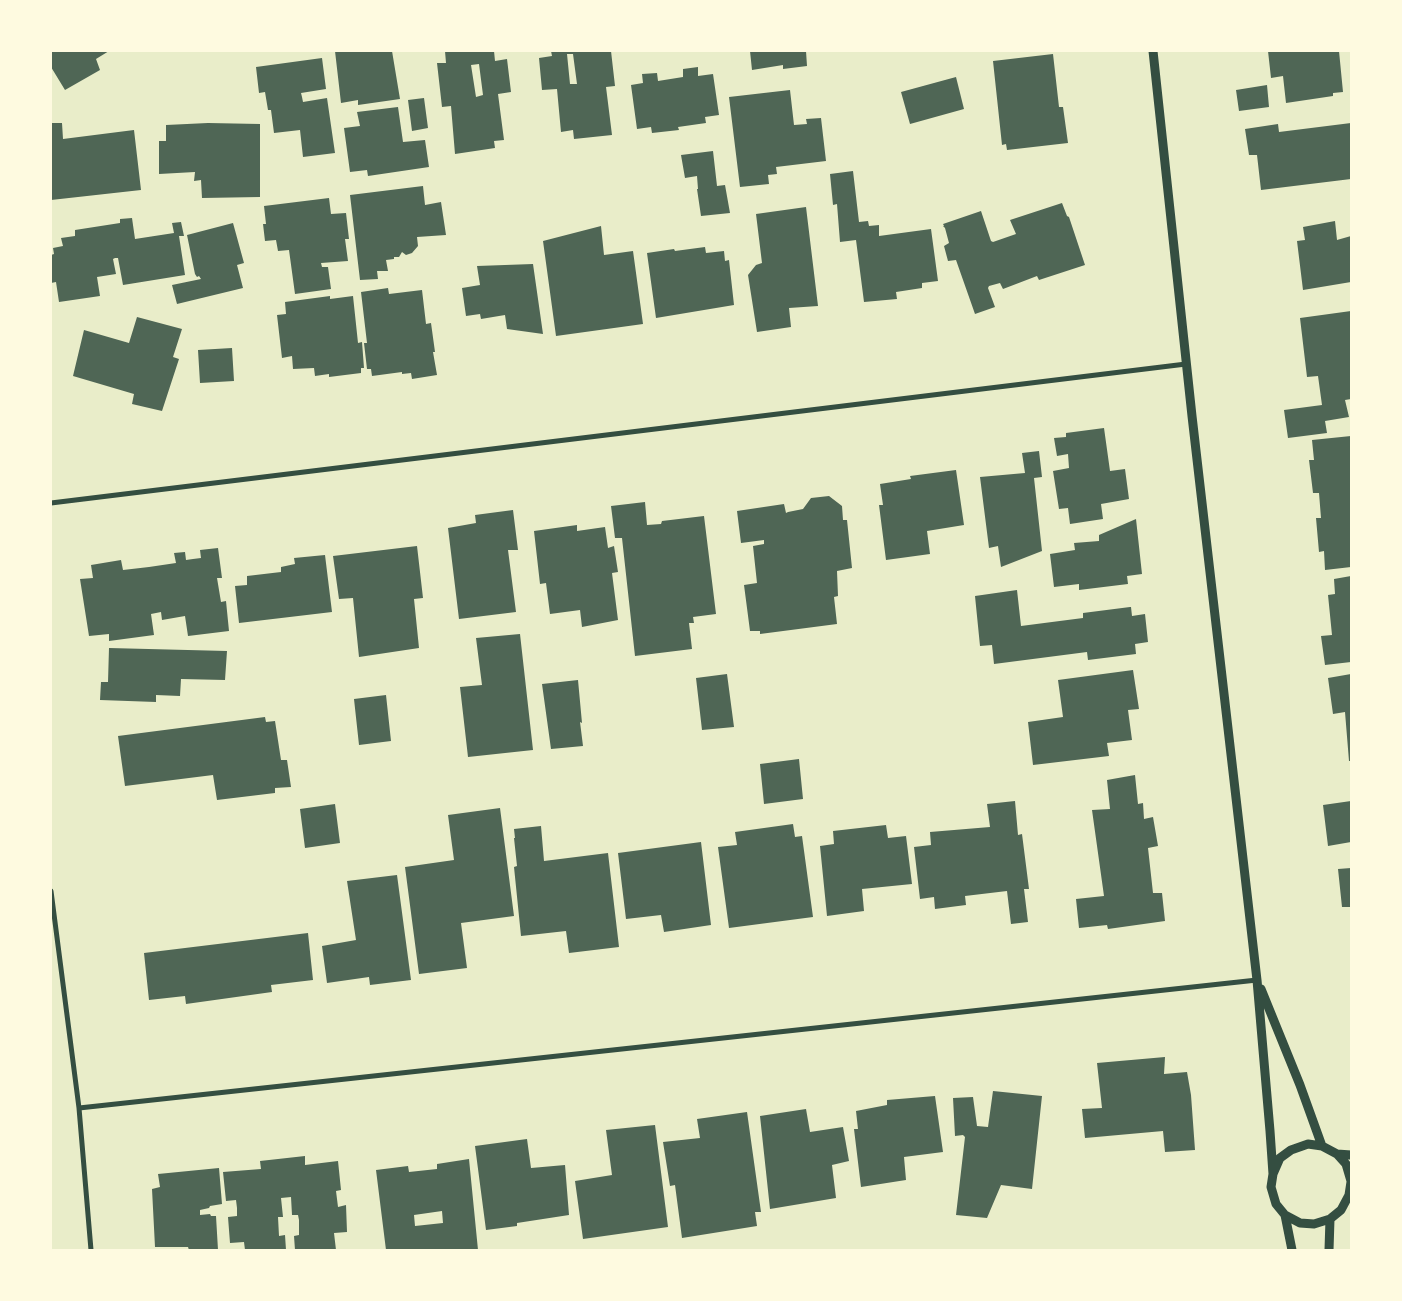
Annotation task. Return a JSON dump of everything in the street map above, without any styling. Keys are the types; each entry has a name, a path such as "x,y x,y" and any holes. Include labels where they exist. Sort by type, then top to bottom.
{"street":[{"path":"1153,51 1186,364 1257,980 1270,1131 1271,1187 1276,1204 1285,1215 1300,1223 1314,1224 1330,1220 1341,1210 1350,1195 1351,1181 1346,1164 1337,1154 1322,1146 1308,1144 1291,1150 1280,1158 1272,1174"},
{"path":"51,503 1186,364"},
{"path":"51,891 79,1108 91,1250"},
{"path":"79,1108 1257,980"},
{"path":"1257,980 1300,1085 1322,1146"},
{"path":"1337,1154 1351,1155"},
{"path":"1341,1210 1351,1207"},
{"path":"1285,1215 1292,1250"},
{"path":"1329,1250 1330,1220"}],"building":[{"path":"51,51 109,51 96,59 100,70 65,90 51,67"},
{"path":"335,51 392,51 400,99 358,105 358,100 341,103"},
{"path":"445,51 494,51 495,61 507,59 511,92 498,94 504,140 494,141 495,148 455,154 451,106 442,107 437,63 446,63","holes":["479,64 483,95 476,97 471,65"]},
{"path":"551,51 611,51 615,86 606,87 612,135 574,139 573,130 561,132 557,89 542,90 539,58 552,56","holes":["567,54 573,54 577,84 570,84"]},
{"path":"750,51 806,51 807,66 783,69 783,65 752,70"},
{"path":"1268,51 1339,51 1343,92 1333,93 1333,96 1286,103 1283,76 1271,78"},
{"path":"1053,54 1059,107 1063,107 1068,143 1007,150 1006,144 1002,145 993,61"},
{"path":"322,58 326,89 301,93 303,102 327,98 335,153 303,157 300,130 274,133 271,110 268,110 265,92 259,93 256,67"},
{"path":"698,67 698,76 713,74 719,115 705,117 706,123 678,127 679,130 652,133 651,127 637,129 631,85 643,83 642,74 657,73 658,81 683,77 683,69"},
{"path":"956,77 964,109 910,124 901,92"},
{"path":"1267,85 1269,107 1239,111 1236,90"},
{"path":"790,90 794,125 807,124 806,119 821,118 826,161 776,167 777,174 768,175 769,184 740,187 729,97"},
{"path":"424,98 428,128 412,131 408,100"},
{"path":"398,107 403,142 425,140 429,167 368,176 367,170 350,172 344,128 360,126 357,112"},
{"path":"51,123 62,123 63,139 134,130 141,190 51,200"},
{"path":"208,123 260,124 260,197 202,198 201,180 194,181 195,172 159,174 159,141 166,141 166,125"},
{"path":"1351,123 1351,179 1261,190 1257,155 1249,155 1245,129 1278,124 1279,132"},
{"path":"713,151 717,186 725,185 730,213 701,216 697,176 685,178 681,155"},
{"path":"853,171 859,222 868,221 869,226 879,225 879,236 931,229 938,281 922,283 922,288 896,292 897,299 864,302 856,240 840,242 837,204 833,205 830,174"},
{"path":"423,186 425,205 441,202 446,235 417,237 418,246 412,253 406,255 402,252 399,257 386,260 388,271 377,271 378,279 360,280 350,195"},
{"path":"329,198 331,214 346,213 349,239 345,239 348,261 321,263 322,267 328,267 331,289 295,294 289,250 278,251 276,240 265,241 263,224 266,224 264,206"},
{"path":"1062,203 1069,217 1085,265 1039,280 1037,276 1003,289 1000,283 989,286 988,288 995,307 975,314 956,260 948,261 944,246 949,243 943,224 981,211 991,241 993,242 1016,234 1010,220"},
{"path":"806,207 818,306 789,308 791,327 757,332 748,275 756,265 762,263 756,214"},
{"path":"132,218 135,239 174,233 172,223 181,222 184,236 179,236 185,275 123,285 118,258 115,258 113,259 116,274 97,277 100,296 59,302 56,282 51,283 51,255 54,254 53,248 63,246 61,238 75,236 75,230 120,223 120,219"},
{"path":"1335,221 1337,240 1351,236 1351,282 1303,290 1297,241 1305,240 1303,227"},
{"path":"233,223 244,263 237,265 243,288 177,304 172,285 201,279 195,274 187,235"},
{"path":"601,226 604,255 633,251 643,324 556,336 543,241"},
{"path":"705,247 706,253 724,251 725,261 729,260 734,305 656,318 647,253"},
{"path":"533,264 543,334 507,329 505,315 481,319 480,314 466,316 462,288 480,285 477,266"},
{"path":"388,288 389,294 422,290 426,324 431,323 437,375 412,379 411,373 402,374 402,372 372,376 371,369 367,369 364,343 367,343 361,292"},
{"path":"330,296 330,299 353,296 358,343 362,342 364,368 361,368 361,373 329,377 329,374 315,376 314,368 293,369 292,356 282,358 277,315 286,314 285,302"},
{"path":"1351,311 1351,399 1345,400 1349,417 1325,421 1327,433 1288,438 1284,410 1322,405 1318,376 1307,377 1300,318"},
{"path":"137,317 182,329 173,357 179,359 162,411 132,404 134,394 73,376 84,330 129,343"},
{"path":"232,348 234,381 200,383 198,350"},
{"path":"1104,428 1110,471 1125,469 1129,499 1101,504 1103,519 1070,524 1068,508 1059,509 1053,471 1069,468 1068,454 1057,456 1054,438 1066,437 1066,433"},
{"path":"1351,436 1351,567 1325,570 1324,551 1319,552 1316,518 1321,518 1319,493 1313,493 1309,460 1314,460 1312,440"},
{"path":"1039,451 1042,477 1034,478 1042,551 1001,567 998,546 989,548 980,477 1025,473 1022,453"},
{"path":"956,470 964,525 927,531 930,554 886,560 879,505 883,505 880,484 911,479 910,476"},
{"path":"829,496 842,506 843,520 847,520 852,568 837,571 838,596 834,597 837,624 760,634 760,631 750,631 744,585 757,583 753,546 764,544 764,540 741,543 737,511 784,504 786,513 803,509 811,498"},
{"path":"645,502 647,525 661,524 662,521 704,516 716,614 693,617 694,623 689,623 692,649 635,656 622,538 615,538 611,506"},
{"path":"513,510 518,550 508,550 516,612 459,619 448,528 476,523 475,515"},
{"path":"1136,519 1142,574 1127,576 1128,584 1079,590 1079,584 1054,587 1050,554 1075,550 1074,543 1099,541 1099,535"},
{"path":"577,525 577,531 605,527 608,548 614,546 618,572 612,573 618,620 582,627 580,610 550,614 546,583 540,584 534,531"},
{"path":"417,546 423,598 414,599 419,648 359,657 353,598 339,599 333,556"},
{"path":"218,548 222,578 217,578 221,602 226,601 229,631 188,636 185,616 162,620 161,612 151,614 154,635 109,641 109,634 89,636 80,579 93,578 91,565 121,560 123,570 149,567 176,563 174,553 185,552 186,560 201,558 200,550"},
{"path":"325,555 332,612 239,623 235,586 247,585 247,576 281,572 281,567 295,564 294,558"},
{"path":"1351,576 1351,662 1325,665 1321,636 1332,635 1328,595 1335,594 1334,579"},
{"path":"1017,590 1021,626 1083,618 1083,613 1131,607 1132,616 1145,614 1148,642 1135,644 1136,654 1088,660 1087,652 994,664 992,645 980,646 975,596"},
{"path":"520,634 533,750 468,757 460,687 482,685 476,638"},
{"path":"109,648 227,651 225,680 181,679 180,696 156,695 156,702 100,700 101,682 108,682"},
{"path":"1133,670 1139,709 1128,710 1132,740 1107,743 1109,756 1033,765 1028,722 1063,717 1058,680"},
{"path":"727,674 734,727 702,730 696,678"},
{"path":"1351,674 1351,761 1349,761 1345,712 1333,714 1328,678"},
{"path":"578,680 583,746 551,749 542,684"},
{"path":"386,695 391,741 359,745 354,699"},
{"path":"265,717 266,722 275,721 281,760 287,760 291,787 275,788 275,793 217,800 213,775 125,786 118,736"},
{"path":"799,759 803,799 764,804 760,764"},
{"path":"1135,775 1138,804 1143,803 1144,819 1153,817 1158,846 1148,848 1153,893 1162,893 1165,921 1108,929 1107,925 1079,928 1076,899 1104,896 1092,810 1110,809 1107,780"},
{"path":"1015,801 1018,835 1022,834 1029,889 1024,889 1028,922 1011,924 1007,891 965,896 966,905 935,909 934,897 920,899 914,847 931,845 930,832 990,827 987,804"},
{"path":"1351,801 1351,842 1328,846 1323,805"},
{"path":"335,804 340,843 305,848 300,809"},
{"path":"500,808 514,916 461,923 467,968 419,974 405,867 454,860 448,815"},
{"path":"793,824 795,837 802,836 813,917 729,928 718,847 737,845 735,832"},
{"path":"886,825 888,838 906,836 912,884 862,889 864,911 827,916 820,846 834,844 833,831"},
{"path":"541,826 544,861 608,853 619,947 569,953 566,931 521,936 514,867 517,866 514,829"},
{"path":"701,842 711,925 664,932 661,915 626,919 618,853"},
{"path":"1351,868 1351,907 1342,907 1338,869"},
{"path":"397,875 411,980 370,985 369,977 327,983 322,946 356,940 347,881"},
{"path":"308,933 313,980 271,985 272,992 186,1004 185,996 149,1000 144,953"},
{"path":"1165,1057 1164,1074 1187,1072 1191,1095 1195,1150 1165,1152 1163,1131 1085,1138 1082,1109 1102,1108 1097,1063"},
{"path":"993,1091 1042,1096 1032,1189 1001,1185 987,1218 956,1215 965,1137 963,1135 955,1136 953,1098 973,1097 977,1126 988,1127"},
{"path":"935,1096 943,1152 904,1157 906,1180 861,1187 854,1129 858,1129 856,1111 887,1105 887,1100"},
{"path":"806,1109 810,1132 843,1127 849,1161 832,1165 836,1198 770,1209 760,1116"},
{"path":"747,1112 761,1212 755,1212 757,1226 682,1238 675,1185 670,1186 663,1142 700,1138 697,1119"},
{"path":"655,1125 668,1227 583,1239 575,1181 612,1175 606,1130"},
{"path":"527,1139 531,1168 565,1165 569,1215 517,1223 517,1226 486,1230 475,1146"},
{"path":"305,1156 305,1165 338,1161 341,1190 336,1191 338,1207 346,1205 347,1232 334,1233 336,1250 295,1250 294,1236 299,1235 299,1220 298,1215 292,1215 291,1197 281,1198 283,1217 278,1217 279,1236 285,1235 286,1250 245,1250 244,1242 230,1243 228,1217 237,1216 237,1208 236,1200 226,1201 223,1172 261,1169 260,1161"},
{"path":"469,1159 478,1250 386,1250 376,1170 408,1166 409,1172 437,1169 437,1164","holes":["442,1211 443,1223 415,1226 414,1215"]},
{"path":"219,1168 222,1204 200,1210 200,1215 210,1214 211,1216 216,1216 218,1250 189,1250 188,1247 155,1247 152,1189 160,1187 158,1174"}]}
